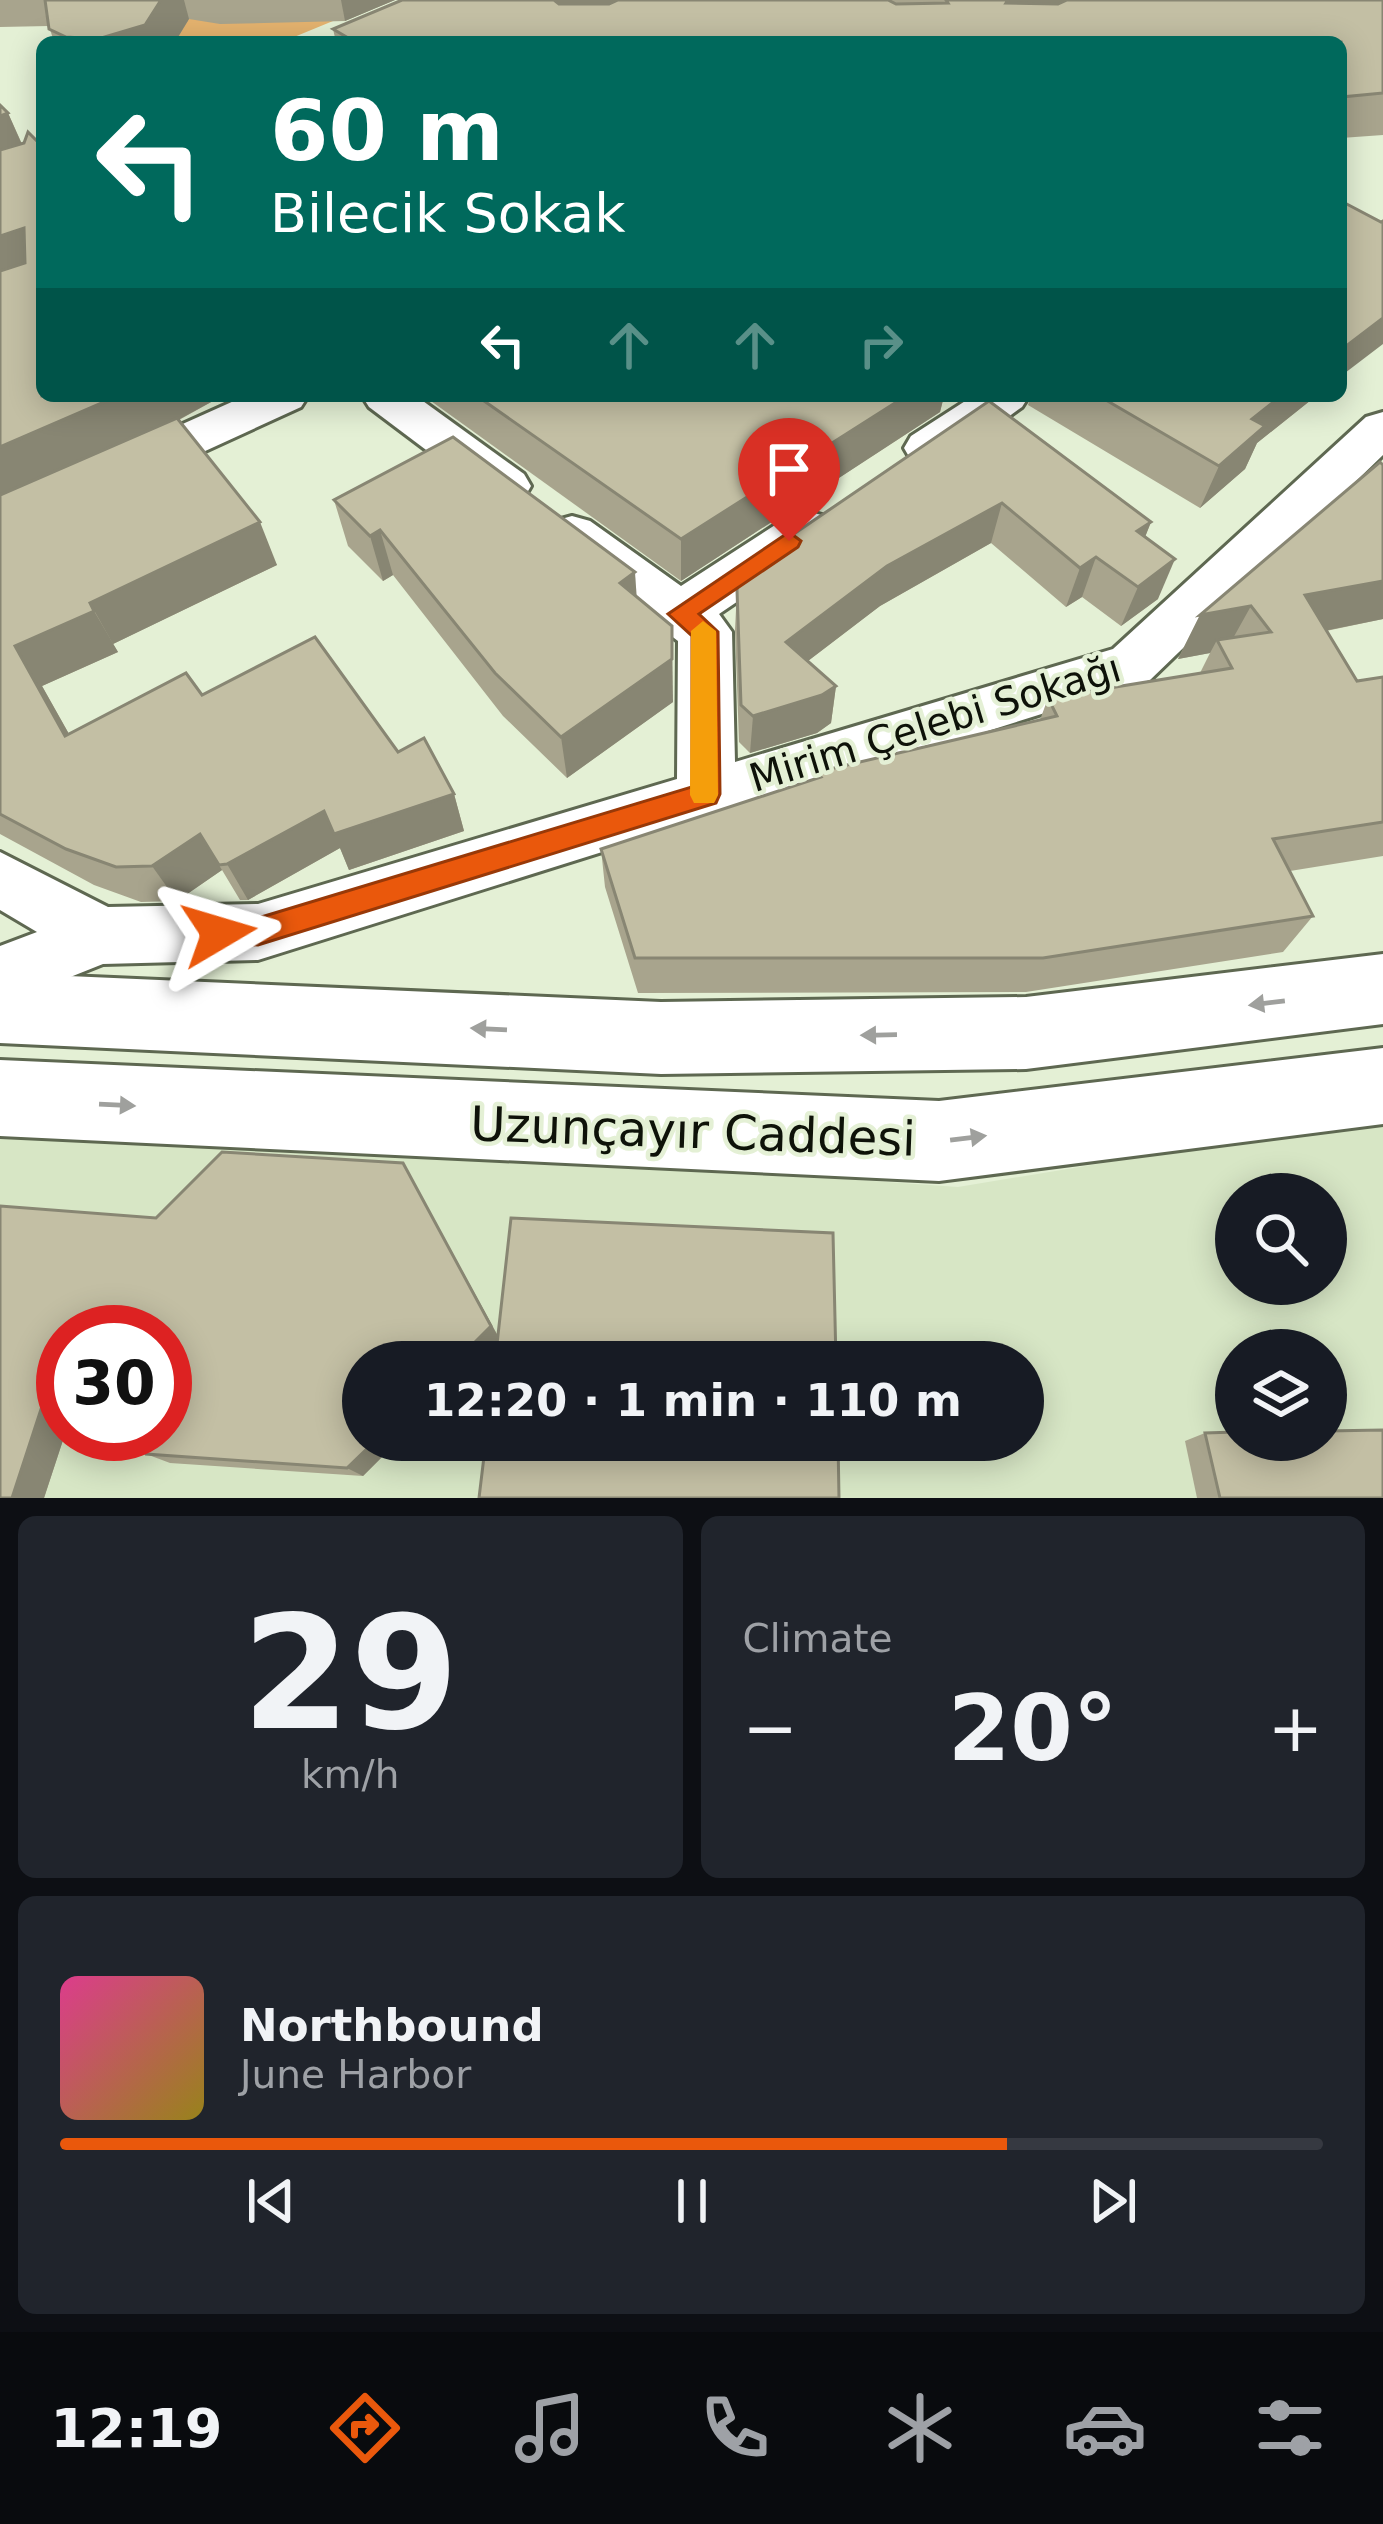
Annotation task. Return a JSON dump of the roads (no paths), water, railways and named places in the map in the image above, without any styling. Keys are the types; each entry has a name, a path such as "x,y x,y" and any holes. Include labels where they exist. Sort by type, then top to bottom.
{"main road":[{"path":"0,1008 661,1037 1026,1033 1383,989"},
{"name":"Uzunçayır Caddesi","path":"0,1098 298,1116 939,1142 1383,1086"}],"street":[{"path":"0,527 272,402"},
{"path":"393,402 705,632 706,794"},
{"path":"680,614 997,402"},
{"name":"Mirim Çelebi Sokağı","path":"101,936 258,932 1131,665 1383,428"},
{"path":"0,879 101,936"},
{"path":"0,976 101,936"}]}
